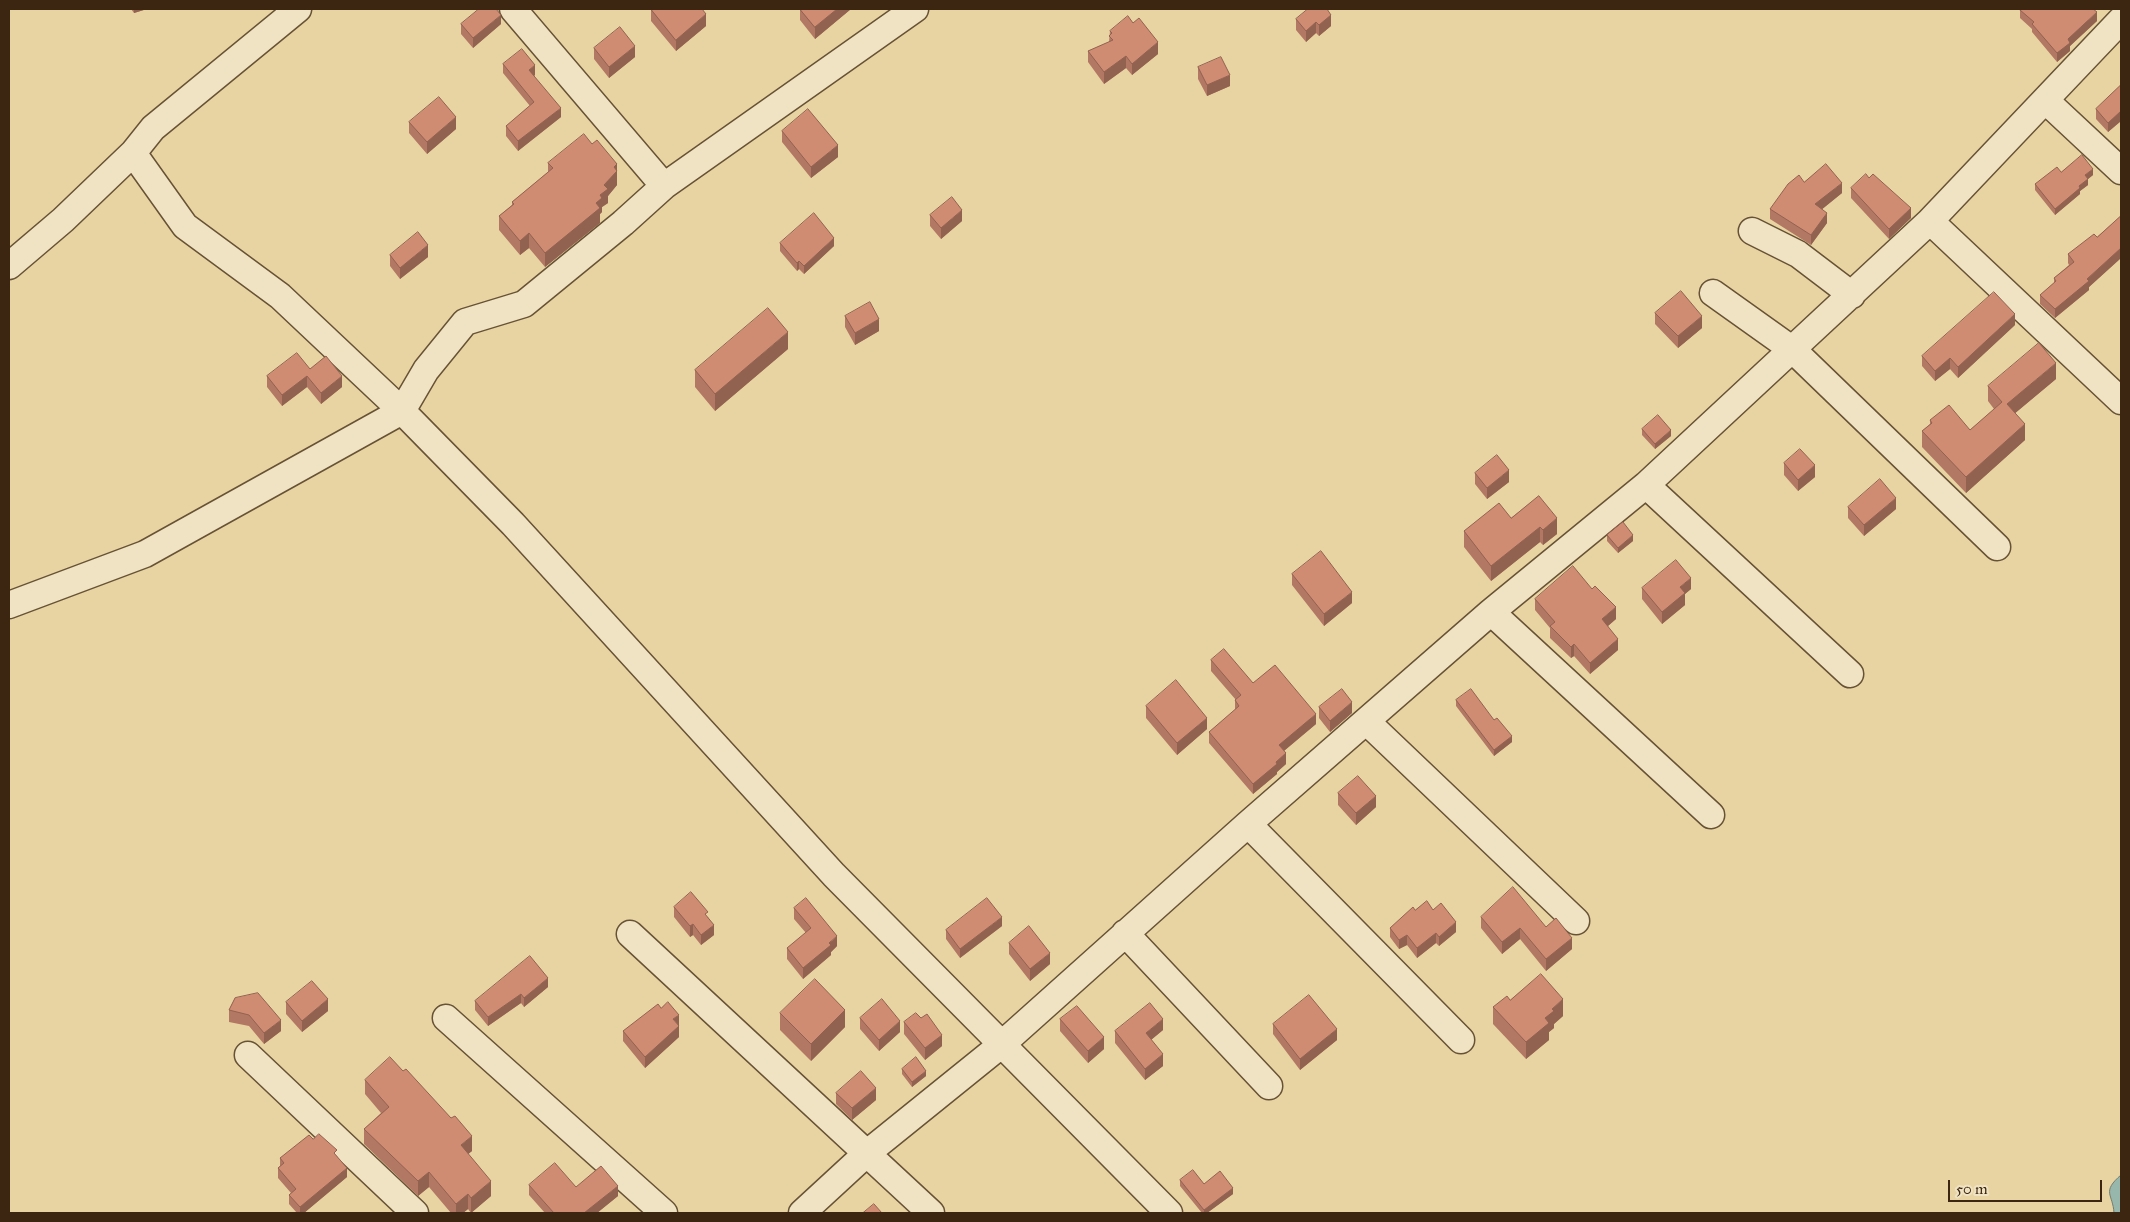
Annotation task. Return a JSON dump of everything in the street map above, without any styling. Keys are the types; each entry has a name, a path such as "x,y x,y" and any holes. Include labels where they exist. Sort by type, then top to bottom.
{"street":[{"path":"9,266 63,220 132,153 152,128 298,9"},
{"path":"513,9 664,186"},
{"path":"9,605 145,554 402,411 426,370 465,322 524,304 623,223 664,186 915,9"},
{"path":"802,1213 866,1154 1001,1045 1248,824 1491,612 1646,485 1930,221 2121,20"},
{"path":"2045,100 2121,171"},
{"path":"132,153 184,226 280,296 402,411 513,524 834,875 1169,1213"},
{"path":"1930,221 2121,401"},
{"path":"1752,230 1798,254 1852,295"},
{"path":"1713,293 1793,350 1997,547"},
{"path":"1646,485 1850,674"},
{"path":"1491,612 1711,815"},
{"path":"1367,722 1576,921"},
{"path":"1248,824 1462,1040"},
{"path":"630,934 931,1213"},
{"path":"1125,934 1269,1086"},
{"path":"446,1018 664,1213"},
{"path":"248,1055 415,1213"}],"water":[{"path":"2121,1175 2121,1213 2114,1213 2110,1189 2111,1185"}],"building":[{"path":"479,9 496,9 501,15 473,38 461,24"},
{"path":"651,9 702,9 706,14 676,40"},
{"path":"800,9 837,9 815,27"},
{"path":"1308,9 1327,9 1331,15 1319,25 1316,22 1306,31 1296,19"},
{"path":"2021,9 2093,9 2097,12 2068,39 2070,43 2057,53 2032,24 2034,22"},
{"path":"1128,16 1133,23 1139,18 1158,42 1132,64 1126,56 1104,72 1088,51 1113,40 1109,36 1112,33 1110,31"},
{"path":"620,27 635,46 609,67 594,48"},
{"path":"522,49 535,65 529,70 561,108 518,141 506,126 534,102 503,64"},
{"path":"1221,57 1230,75 1207,85 1198,67"},
{"path":"2121,85 2121,111 2108,123 2096,109"},
{"path":"439,97 456,117 427,142 409,122"},
{"path":"808,109 838,145 811,167 782,131"},
{"path":"584,134 592,144 597,140 617,164 614,167 617,171 604,185 608,189 600,195 602,198 596,203 600,208 545,253 529,233 520,241 499,216 514,204 512,202 553,168 548,163"},
{"path":"2082,155 2093,169 2085,175 2088,179 2055,209 2035,184 2057,167 2061,172"},
{"path":"1826,164 1842,183 1815,204 1827,213 1811,235 1770,209 1788,184 1799,175 1804,182"},
{"path":"1866,174 1869,178 1873,174 1911,208 1889,229 1851,188"},
{"path":"952,197 962,210 941,228 930,215"},
{"path":"814,213 834,238 804,266 799,261 797,263 780,243"},
{"path":"2121,216 2121,248 2087,279 2089,281 2055,309 2040,295 2056,281 2054,278 2074,262 2068,254 2094,234 2097,237"},
{"path":"418,232 428,245 400,268 390,255"},
{"path":"1681,291 1702,316 1678,336 1655,313"},
{"path":"1994,292 2015,314 1958,367 1950,358 1935,371 1922,356"},
{"path":"870,302 879,319 855,333 845,316"},
{"path":"768,308 788,332 715,394 695,370"},
{"path":"2039,343 2056,363 2007,404 2025,424 1966,477 1922,431 1932,423 1930,420 1949,405 1970,430 2002,402 1988,386"},
{"path":"297,353 310,369 326,356 342,376 321,393 307,376 282,395 267,376"},
{"path":"1658,415 1671,430 1655,444 1642,429"},
{"path":"1800,449 1815,465 1798,480 1784,463"},
{"path":"1497,455 1509,470 1487,488 1475,473"},
{"path":"1880,479 1896,498 1864,525 1848,507"},
{"path":"1539,496 1557,518 1543,530 1540,527 1491,566 1464,531 1499,503 1511,518"},
{"path":"1623,522 1633,535 1618,548 1607,535"},
{"path":"1321,551 1352,592 1324,614 1292,574"},
{"path":"1676,560 1691,578 1680,587 1685,593 1662,612 1642,588"},
{"path":"1573,566 1592,589 1595,586 1616,607 1602,619 1618,639 1590,663 1574,644 1571,647 1550,626 1555,622 1535,599"},
{"path":"1224,649 1253,683 1275,665 1316,714 1279,745 1286,753 1276,762 1277,764 1253,784 1209,732 1239,706 1235,700 1241,695 1211,660"},
{"path":"1176,680 1207,718 1177,743 1146,706"},
{"path":"1342,689 1352,702 1330,721 1319,707"},
{"path":"1471,689 1494,720 1497,718 1512,736 1494,750 1456,700"},
{"path":"1358,776 1376,796 1356,813 1338,793"},
{"path":"1513,887 1546,927 1556,918 1572,938 1546,959 1520,928 1502,942 1481,917"},
{"path":"691,892 708,912 705,914 714,925 701,935 693,924 690,926 674,907"},
{"path":"806,898 837,936 829,943 831,945 803,968 787,948 811,928 794,908"},
{"path":"987,898 1002,917 960,949 946,930"},
{"path":"1427,901 1433,910 1441,903 1456,922 1439,937 1436,933 1417,948 1407,935 1399,940 1390,928 1413,907 1415,910"},
{"path":"1029,926 1050,953 1030,969 1009,943"},
{"path":"530,956 548,978 524,998 521,994 488,1017 475,1001"},
{"path":"1541,974 1563,999 1552,1009 1554,1011 1545,1018 1549,1023 1526,1042 1493,1007 1507,996 1510,1000"},
{"path":"815,979 845,1010 811,1044 780,1013"},
{"path":"312,981 328,999 302,1021 286,1002"},
{"path":"258,993 281,1020 264,1033 249,1015 229,1010 235,998"},
{"path":"1309,995 1337,1029 1300,1059 1273,1024"},
{"path":"882,999 900,1021 879,1040 860,1018"},
{"path":"668,1002 679,1015 673,1019 679,1026 645,1057 623,1031 658,1004 661,1008"},
{"path":"1150,1003 1163,1019 1146,1033 1163,1054 1145,1069 1115,1031"},
{"path":"1077,1006 1104,1037 1088,1051 1060,1019"},
{"path":"916,1013 921,1018 927,1014 942,1035 925,1048 904,1022"},
{"path":"390,1057 403,1071 406,1069 451,1118 455,1116 472,1136 461,1145 491,1181 471,1198 468,1194 456,1204 429,1172 418,1181 364,1129 389,1107 365,1080"},
{"path":"916,1057 926,1071 912,1082 902,1069"},
{"path":"861,1071 876,1088 852,1108 836,1093"},
{"path":"319,1134 337,1150 334,1153 347,1168 300,1207 289,1195 296,1189 278,1168 284,1163 280,1158 309,1135 313,1139"},
{"path":"555,1163 576,1187 601,1166 618,1186 584,1213 554,1213 529,1185"},
{"path":"1193,1170 1204,1184 1220,1171 1233,1188 1204,1210 1180,1180"},
{"path":"874,1204 882,1213 863,1213"}]}
